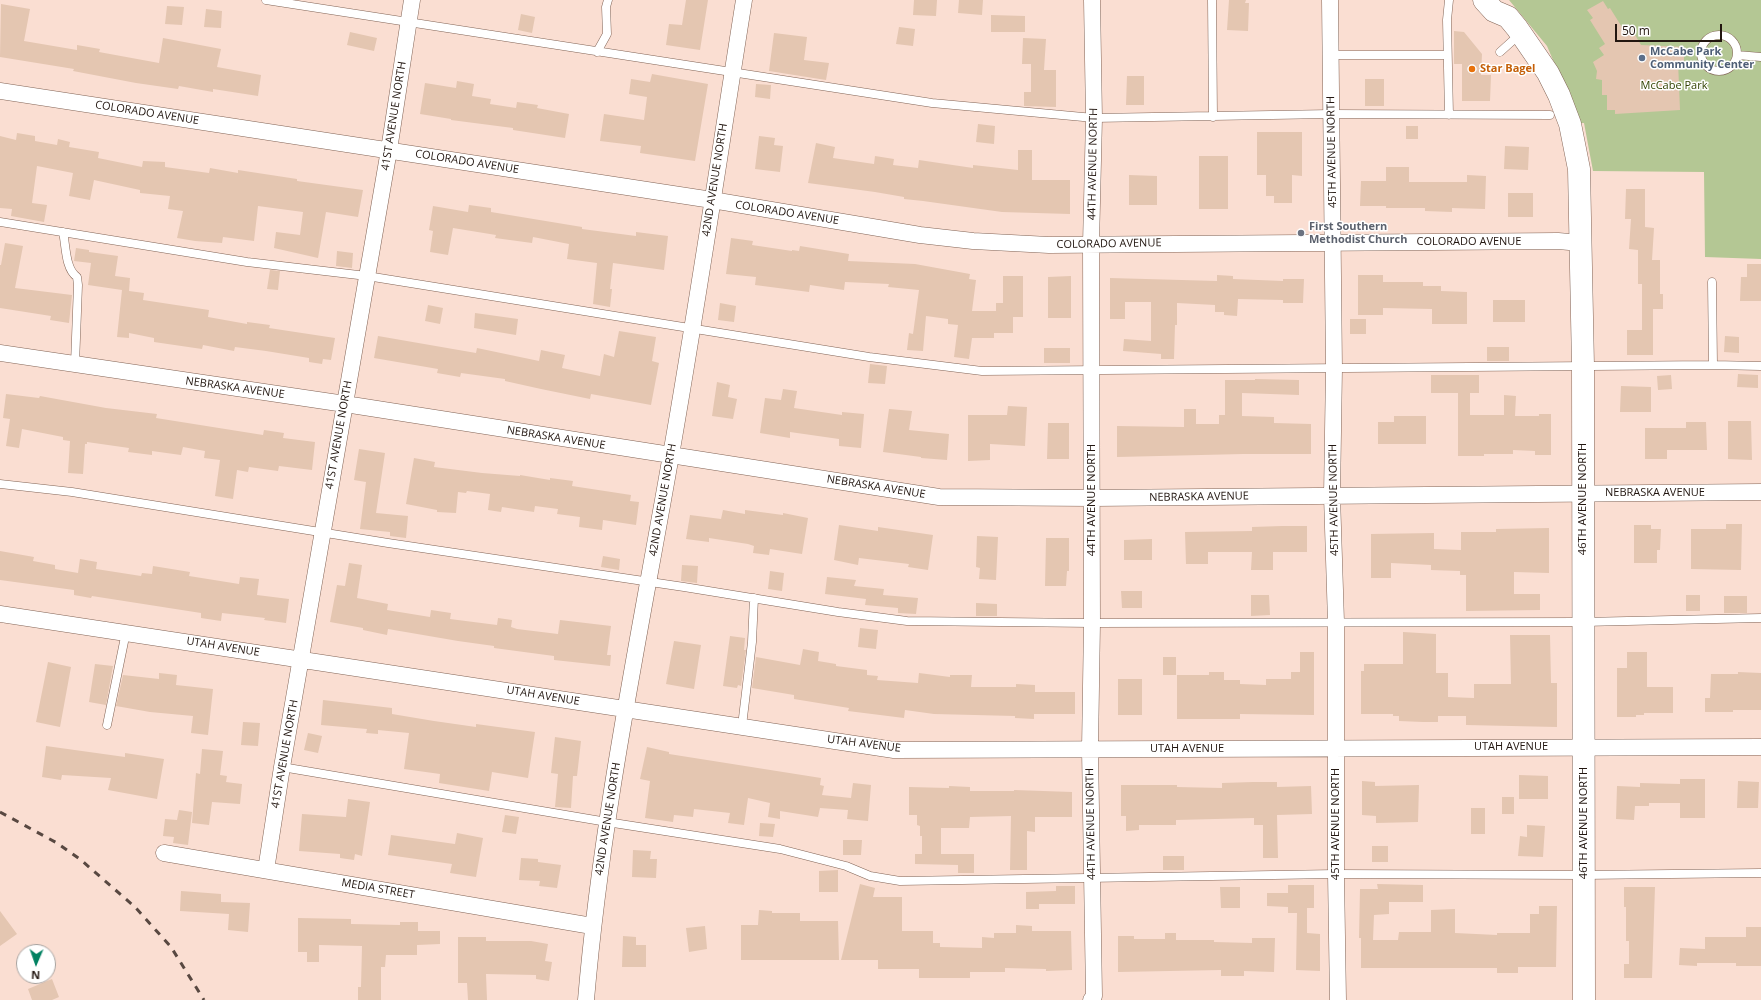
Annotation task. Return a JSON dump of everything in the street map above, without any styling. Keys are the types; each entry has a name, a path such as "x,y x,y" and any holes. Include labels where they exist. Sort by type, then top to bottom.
{"main road":[{"name":"46TH AVENUE NORTH","path":"1484,0 1494,11 1510,17 1548,73 1559,95 1570,124 1579,169 1583,366 1584,1000"}],"street":[{"name":"41ST AVENUE NORTH","path":"266,870 322,532 389,150 412,0"},
{"name":"42ND AVENUE NORTH","path":"586,1000 592,926 625,708 671,456 744,0"},
{"name":"44TH AVENUE NORTH","path":"1091,1000 1094,996 1090,749 1093,498 1091,244 1094,118 1092,0"},
{"name":"45TH AVENUE NORTH","path":"1330,0 1334,368 1332,496 1336,622 1336,874 1338,1000"},
{"name":"COLORADO AVENUE","path":"0,91 712,200 920,235 973,241 1049,245 1558,241 1581,243"},
{"name":"NEBRASKA AVENUE","path":"0,353 345,404 939,497 1093,498 1761,492"},
{"name":"UTAH AVENUE","path":"0,614 894,750 1761,747"},
{"name":"MEDIA STREET","path":"164,853 592,926"}],"lane":[{"path":"266,0 932,103 1094,118 1332,114 1550,114"},
{"path":"597,52 607,34 606,7 608,0"},
{"path":"1212,0 1213,116"},
{"path":"1449,0 1447,55 1449,115"},
{"path":"1500,52 1510,17"},
{"path":"1712,36 1724,36 1734,43 1737,55 1731,66 1726,70 1715,71 1705,65 1701,55 1701,50 1706,40 1712,36"},
{"path":"1331,55 1447,55"},
{"path":"1737,55 1761,57"},
{"path":"0,222 247,262 367,276 869,357 974,370 1713,365 1761,366"},
{"path":"63,232 69,266 72,274 77,277 78,285 74,364"},
{"path":"1712,282 1713,365"},
{"path":"0,484 72,492 580,573 649,581 838,612 907,621 1092,624 1583,622 1761,618"},
{"path":"742,726 752,642 754,598"},
{"path":"107,725 126,632"},
{"path":"282,767 607,822 780,849 846,866 870,876 900,881 1336,874 1584,875 1761,873"}],"green space":[{"name":"McCabe Park","path":"1509,0 1761,0 1761,259 1705,257 1704,172 1593,171 1584,123 1580,123 1547,46"}],"building":[{"path":"686,0 708,0 700,50 666,45 669,24 682,25"},
{"path":"914,0 937,0 936,16 913,15"},
{"path":"959,0 983,0 982,15 958,13"},
{"path":"1229,0 1246,0 1245,3 1249,3 1248,31 1227,30"},
{"name":"McCabe Park Community Center","path":"1603,1 1608,9 1610,8 1625,32 1631,28 1641,45 1684,47 1684,61 1678,61 1680,110 1615,114 1615,110 1607,110 1607,95 1602,95 1602,80 1596,79 1597,71 1593,62 1604,55 1599,48 1605,44 1590,20 1593,18 1587,10"},
{"path":"1,4 30,9 24,41 77,50 77,45 100,49 99,52 159,63 163,38 221,49 217,67 261,75 258,96 213,89 213,92 179,86 178,89 136,83 73,71 74,69 0,57"},
{"path":"167,6 184,7 182,25 165,24"},
{"path":"206,9 222,11 221,28 204,27"},
{"path":"521,14 535,17 532,33 518,30"},
{"path":"991,15 1025,16 1025,32 991,32"},
{"path":"899,27 915,29 913,46 896,44"},
{"path":"1454,31 1464,32 1482,54 1481,75 1491,75 1490,101 1462,101 1462,64 1454,64"},
{"path":"350,32 377,38 374,51 347,45"},
{"path":"774,33 807,37 804,60 829,63 826,80 769,71"},
{"path":"1023,38 1046,39 1044,70 1056,70 1056,107 1024,106 1024,92 1031,92 1031,64 1022,64"},
{"path":"652,74 708,84 695,161 640,153 641,146 600,141 604,114 644,120 647,97 629,94 631,79 650,82"},
{"path":"1127,76 1144,76 1144,105 1126,105"},
{"path":"1365,79 1384,79 1384,106 1365,106"},
{"path":"457,81 474,84 472,96 491,99 490,104 516,108 517,102 538,105 537,108 569,114 565,138 513,130 513,128 451,120 420,114 425,83 456,88"},
{"path":"756,84 771,85 770,99 755,97"},
{"path":"978,124 995,126 994,144 976,142"},
{"path":"1406,126 1418,126 1418,139 1406,139"},
{"path":"1257,132 1302,132 1302,176 1292,175 1292,203 1274,203 1274,196 1266,196 1266,175 1257,175"},
{"path":"17,133 35,136 35,141 57,145 58,139 70,142 69,147 99,152 98,158 142,167 143,161 165,162 165,167 209,173 210,168 238,173 238,170 297,179 297,181 363,190 358,217 326,212 318,258 274,248 276,232 300,235 303,212 258,206 254,241 223,237 222,243 195,241 177,238 183,211 168,209 170,196 140,193 140,190 94,180 90,200 69,196 73,173 37,166 32,203 47,205 44,222 11,216 12,209 0,208 0,136 16,140"},
{"path":"759,136 775,138 774,145 783,146 780,172 755,169"},
{"path":"816,143 835,147 833,158 874,164 875,156 894,159 893,165 918,168 919,160 973,168 973,165 1018,170 1018,150 1032,150 1032,180 1070,180 1070,214 1002,212 904,199 904,197 875,192 808,183"},
{"path":"1505,146 1529,147 1528,170 1504,169"},
{"path":"1199,156 1228,156 1228,209 1199,209"},
{"path":"1386,167 1409,167 1409,182 1467,182 1467,175 1486,176 1485,209 1452,208 1452,212 1425,211 1425,208 1360,206 1361,181 1386,181"},
{"path":"1129,175 1157,176 1157,205 1129,205"},
{"path":"1626,189 1645,189 1645,227 1654,228 1652,260 1660,260 1660,294 1663,294 1663,309 1653,309 1653,355 1627,355 1627,330 1642,330 1642,284 1638,284 1638,250 1629,249 1631,219 1625,219"},
{"path":"1508,193 1533,193 1533,217 1508,217"},
{"path":"469,205 491,208 491,212 582,227 582,229 636,236 636,232 668,236 664,270 613,263 610,289 612,289 610,307 593,304 597,263 567,259 569,244 533,237 532,243 495,238 496,235 453,228 448,255 430,252 433,231 429,230 433,206 468,212"},
{"path":"731,238 753,241 752,245 792,251 799,251 800,246 849,254 848,261 915,264 970,274 969,279 976,280 972,311 996,311 996,303 1003,303 1003,276 1023,276 1023,317 1013,317 1013,333 994,333 994,338 972,338 969,359 954,357 958,325 948,324 948,319 926,316 923,351 907,350 909,333 913,334 919,290 888,287 889,284 845,282 844,290 810,285 809,292 755,285 756,277 726,274"},
{"path":"5,243 23,246 15,288 72,295 69,323 50,320 51,316 0,308 0,265"},
{"path":"76,248 89,250 89,252 118,256 115,276 130,278 129,291 144,293 143,300 209,310 208,317 247,324 247,322 270,325 269,328 335,338 331,360 323,359 322,364 309,362 309,358 235,347 234,351 203,345 202,349 154,342 154,338 129,333 129,338 117,337 122,290 88,285 91,263 74,261"},
{"path":"337,251 353,253 352,268 336,266"},
{"path":"1747,264 1761,264 1761,301 1740,301 1741,277 1747,277"},
{"path":"270,270 280,271 278,290 267,289"},
{"path":"1217,275 1233,276 1233,279 1283,281 1283,279 1304,279 1303,303 1283,303 1283,300 1238,299 1237,316 1224,315 1224,312 1215,312 1215,305 1177,303 1174,359 1161,359 1161,354 1123,351 1124,339 1151,341 1151,302 1125,302 1125,319 1110,319 1110,278 1217,281"},
{"path":"1358,275 1383,275 1383,282 1423,282 1423,286 1441,286 1441,291 1467,292 1467,324 1432,324 1432,309 1383,308 1383,315 1358,315"},
{"path":"1071,276 1071,318 1048,318 1048,277"},
{"path":"1493,300 1525,300 1525,322 1493,322"},
{"path":"720,303 736,306 734,322 718,320"},
{"path":"428,305 443,308 440,324 425,321"},
{"path":"475,313 518,319 516,335 474,328"},
{"path":"1350,319 1366,319 1366,334 1350,334"},
{"path":"619,331 656,337 652,361 659,363 651,405 591,394 590,399 505,381 505,379 461,373 460,377 437,373 438,369 374,358 378,336 476,353 477,348 539,361 541,350 565,355 562,368 600,376 604,354 614,357"},
{"path":"1725,336 1739,337 1739,353 1724,352"},
{"path":"1487,347 1509,347 1509,361 1487,361"},
{"path":"1044,348 1070,348 1070,363 1044,363"},
{"path":"870,364 887,366 885,384 868,383"},
{"path":"1738,374 1758,375 1758,388 1737,387"},
{"path":"1431,375 1479,375 1479,393 1470,393 1470,415 1504,415 1504,395 1516,396 1515,416 1539,416 1539,414 1551,414 1551,455 1535,455 1535,451 1513,450 1513,454 1458,456 1458,393 1431,393"},
{"path":"1671,375 1672,389 1658,390 1657,376"},
{"path":"1225,380 1299,380 1299,395 1242,393 1242,416 1274,417 1274,423 1311,424 1311,454 1117,457 1117,426 1184,427 1184,409 1196,409 1196,424 1219,424 1219,415 1225,415"},
{"path":"717,382 730,385 728,397 737,399 733,419 712,416"},
{"path":"1621,386 1651,387 1651,412 1620,412"},
{"path":"783,389 797,391 794,408 842,415 842,412 864,414 861,448 839,446 839,439 790,432 790,438 760,433 765,398 781,400"},
{"path":"6,394 39,398 40,396 106,408 157,414 156,418 263,435 264,430 284,433 283,438 315,442 312,470 279,466 278,471 249,467 248,472 237,470 233,499 215,496 220,460 204,458 205,451 183,447 181,455 152,451 152,455 128,452 129,448 87,442 87,444 85,444 83,474 68,473 70,441 63,440 63,437 22,429 19,448 6,446 10,419 3,418"},
{"path":"1008,406 1027,407 1025,446 990,444 990,460 968,461 968,415 1007,415"},
{"path":"889,409 912,411 909,430 949,434 947,460 921,458 883,452"},
{"path":"1394,416 1426,416 1426,444 1378,444 1378,422 1394,422"},
{"path":"1728,421 1751,421 1752,460 1728,459"},
{"path":"1686,422 1706,422 1707,450 1667,450 1667,459 1645,459 1645,428 1686,428"},
{"path":"1048,423 1069,423 1069,459 1047,459"},
{"path":"359,449 385,453 376,513 408,516 406,538 390,536 390,532 360,529 366,482 354,480"},
{"path":"414,458 435,462 434,467 482,473 520,475 550,480 550,478 573,481 572,486 631,495 630,501 639,502 636,525 603,520 602,530 579,527 580,517 557,514 558,509 535,506 534,512 502,507 501,512 488,510 490,494 467,491 466,493 458,492 456,513 437,512 437,510 406,504"},
{"path":"723,510 745,514 745,510 783,515 783,513 808,518 802,554 770,549 769,555 753,553 754,546 748,544 709,538 709,542 686,539 690,515 721,519"},
{"path":"1726,524 1742,524 1741,570 1691,569 1691,529 1726,529"},
{"path":"839,525 878,531 878,527 933,535 928,570 908,567 909,564 859,558 858,565 834,560"},
{"path":"1634,525 1651,525 1651,529 1661,529 1660,550 1657,550 1657,563 1634,563"},
{"path":"1307,526 1307,552 1273,552 1273,570 1251,570 1252,552 1208,552 1208,564 1186,564 1185,532 1252,531 1252,527"},
{"path":"1549,528 1549,573 1514,572 1514,594 1540,594 1540,610 1466,611 1466,575 1460,575 1460,571 1431,570 1431,565 1391,563 1391,578 1371,578 1371,534 1434,533 1434,549 1461,550 1461,532 1496,532 1496,529"},
{"path":"977,536 998,537 996,580 979,579 980,568 976,567"},
{"path":"1046,538 1069,538 1069,571 1067,571 1066,586 1045,586"},
{"path":"1152,539 1152,560 1124,560 1124,540"},
{"path":"0,551 34,557 33,561 55,565 55,569 78,573 80,559 97,562 96,569 141,576 142,573 152,574 153,566 190,572 189,576 239,584 240,577 259,579 257,595 289,599 286,623 264,620 265,618 222,613 221,621 201,618 201,613 92,596 91,598 74,595 74,590 0,580"},
{"path":"603,556 620,559 619,570 601,567"},
{"path":"349,563 362,565 357,598 388,604 387,610 430,617 431,610 451,613 450,619 497,625 498,618 512,620 511,627 517,629 558,634 560,620 611,626 607,655 611,655 610,666 554,660 554,656 494,648 494,646 388,629 387,635 363,630 363,628 330,622 337,585 345,586"},
{"path":"682,565 698,566 697,583 681,581"},
{"path":"770,571 784,573 782,591 768,589"},
{"path":"827,577 856,580 854,586 884,589 883,595 918,598 916,614 898,613 898,608 865,605 866,599 825,594"},
{"path":"1121,591 1142,591 1142,608 1122,608"},
{"path":"1251,595 1269,595 1270,615 1251,616"},
{"path":"1686,595 1700,595 1700,611 1686,611"},
{"path":"1724,596 1747,596 1747,613 1724,613"},
{"path":"976,603 997,604 997,616 976,616"},
{"path":"860,628 878,630 876,649 858,647"},
{"path":"1403,632 1436,634 1436,673 1448,673 1448,697 1474,698 1474,684 1511,684 1510,635 1550,635 1551,683 1557,683 1557,727 1466,725 1466,716 1438,716 1438,722 1423,722 1399,721 1399,716 1393,716 1393,714 1361,714 1361,671 1364,671 1364,664 1403,664"},
{"path":"730,636 745,638 744,650 746,650 741,686 738,685 737,688 723,686"},
{"path":"674,641 701,645 694,689 666,684"},
{"path":"803,649 819,652 818,661 836,664 836,666 867,670 867,675 878,676 877,680 918,683 919,673 950,677 950,675 972,675 971,687 1016,687 1016,684 1035,685 1035,692 1075,692 1075,714 1034,714 1034,719 1015,718 1015,716 934,714 905,710 904,718 848,711 849,708 794,699 794,695 752,688 756,657 800,665"},
{"path":"1300,652 1314,652 1314,715 1240,714 1240,719 1177,719 1177,675 1209,675 1209,672 1224,672 1224,680 1240,680 1240,684 1266,685 1266,679 1291,679 1291,672 1300,672"},
{"path":"1627,652 1647,652 1647,687 1673,687 1673,713 1644,713 1644,715 1636,715 1636,717 1617,717 1617,668 1627,668"},
{"path":"1163,657 1176,657 1176,675 1163,675"},
{"path":"48,662 71,667 60,727 36,722"},
{"path":"95,664 113,666 106,705 89,702"},
{"path":"1738,672 1761,673 1761,710 1705,712 1705,698 1710,698 1711,674 1738,674"},
{"path":"159,673 177,675 176,685 213,689 208,735 191,733 193,716 150,712 116,706 123,675 159,679"},
{"path":"1118,679 1142,679 1142,715 1118,715"},
{"path":"323,700 392,708 392,714 434,721 476,727 476,724 535,732 528,778 492,772 489,791 439,783 440,774 404,769 409,733 378,730 378,734 366,733 367,729 321,725"},
{"path":"243,722 260,723 258,746 241,745"},
{"path":"308,733 322,736 318,753 304,750"},
{"path":"555,737 581,741 577,776 573,776 571,808 555,807 558,774 551,773"},
{"path":"46,746 125,757 125,753 164,759 157,799 108,790 111,778 62,775 61,780 42,777"},
{"path":"647,747 669,752 669,754 821,778 820,785 824,786 822,795 851,798 853,783 871,785 868,821 847,819 848,810 820,808 818,817 780,811 780,819 768,817 770,803 748,798 744,825 728,823 730,813 694,809 693,817 674,815 673,822 645,818 650,781 640,779"},
{"path":"202,749 223,751 220,775 227,776 226,782 242,784 240,804 212,802 209,825 192,823 196,773 200,774"},
{"path":"1519,775 1548,776 1548,799 1519,799"},
{"path":"1680,779 1705,779 1705,818 1680,818 1680,803 1649,803 1649,806 1635,806 1634,820 1616,819 1617,786 1640,787 1640,783 1680,784"},
{"path":"1362,781 1375,782 1375,786 1419,785 1418,822 1376,823 1376,816 1362,815"},
{"path":"1738,781 1759,782 1758,808 1737,808"},
{"path":"1277,782 1277,787 1311,786 1312,814 1277,815 1278,858 1263,858 1263,825 1254,825 1254,818 1176,820 1176,825 1139,825 1139,830 1126,831 1126,816 1121,816 1121,785 1177,785 1177,787 1222,788 1222,783"},
{"path":"949,786 970,787 970,791 1014,790 1072,792 1072,817 1035,817 1035,832 1027,831 1027,870 1010,870 1011,816 970,817 969,828 941,828 941,854 974,854 974,873 958,873 958,865 915,864 915,854 922,854 922,836 920,836 920,826 917,825 917,815 909,815 909,787 949,788"},
{"path":"1502,797 1514,797 1514,814 1502,814"},
{"path":"348,799 370,802 362,856 355,854 354,860 340,858 340,854 299,851 302,814 346,817"},
{"path":"1471,808 1485,808 1485,834 1471,834"},
{"path":"179,810 192,812 188,845 173,843 174,837 163,836 165,819 177,820"},
{"path":"505,815 519,817 516,834 502,832"},
{"path":"760,823 775,824 773,837 759,836"},
{"path":"1527,825 1545,826 1543,857 1518,856 1520,836 1527,837"},
{"path":"457,833 483,838 476,877 450,873 452,864 388,855 391,835 455,844"},
{"path":"843,840 862,840 861,855 843,855"},
{"path":"1372,846 1388,846 1388,862 1372,862"},
{"path":"633,850 651,851 650,859 657,859 656,878 632,877"},
{"path":"1163,856 1184,856 1184,870 1163,870"},
{"path":"521,858 538,859 538,862 561,865 557,888 539,886 540,881 519,880"},
{"path":"838,870 838,892 819,892 819,871"},
{"path":"860,884 875,888 873,897 902,897 902,931 933,931 933,943 940,943 940,947 982,948 982,937 994,938 994,933 1016,933 1016,925 1032,926 1032,931 1071,931 1072,970 1046,971 1046,969 1005,968 1005,972 970,972 970,978 919,978 919,969 878,969 878,960 841,960"},
{"path":"1377,884 1423,885 1423,902 1389,902 1389,914 1374,915 1373,940 1398,940 1399,932 1431,932 1431,910 1455,909 1455,933 1497,935 1497,933 1530,933 1530,914 1539,914 1539,906 1557,906 1556,967 1518,967 1518,973 1497,973 1497,968 1361,968 1361,938 1359,938 1360,889 1378,889"},
{"path":"1288,885 1314,885 1314,908 1307,908 1307,933 1320,934 1320,971 1296,970 1297,913 1288,913 1288,907 1267,906 1267,893 1288,893"},
{"path":"1056,886 1075,886 1075,904 1039,904 1039,909 1026,909 1026,892 1056,891"},
{"path":"1220,887 1240,887 1240,908 1221,908"},
{"path":"1624,887 1655,887 1652,978 1624,978 1624,964 1629,964 1629,941 1626,941 1626,907 1624,907"},
{"path":"181,891 221,894 221,902 250,903 248,932 228,930 229,914 180,911"},
{"path":"759,910 772,911 772,913 800,913 800,921 838,921 839,960 741,960 741,925 758,925"},
{"path":"0,911 17,934 0,946"},
{"path":"298,918 351,919 351,924 400,925 400,922 418,922 418,931 440,931 440,944 417,945 417,955 386,955 385,967 381,967 381,1000 358,1000 358,987 361,987 362,946 319,945 319,962 307,962 307,952 298,952"},
{"path":"705,926 707,949 689,952 686,928"},
{"path":"1746,927 1761,927 1761,966 1736,966 1736,963 1697,963 1697,966 1679,965 1680,948 1705,949 1705,937 1746,937"},
{"path":"1165,933 1176,933 1176,940 1214,940 1214,942 1252,943 1252,938 1275,938 1274,972 1244,971 1244,976 1221,976 1221,970 1118,972 1118,936 1134,936 1134,939 1165,939"},
{"path":"623,936 636,937 636,945 646,945 646,967 622,967"},
{"path":"458,937 486,937 486,941 531,941 548,944 545,961 552,962 549,981 536,979 536,975 486,974 487,1000 468,1000 467,983 458,983"},
{"path":"40,984 54,984 59,997 52,1000 32,1000 28,989"}],"railway":[{"path":"0,812 57,843 81,860 135,907 171,947 204,1000"}],"place":[{"name":"McCabe Park Community Center","path":"1642,58"},
{"name":"Star Bagel","path":"1472,69"},
{"name":"First Southern Methodist Church","path":"1301,233"}]}
